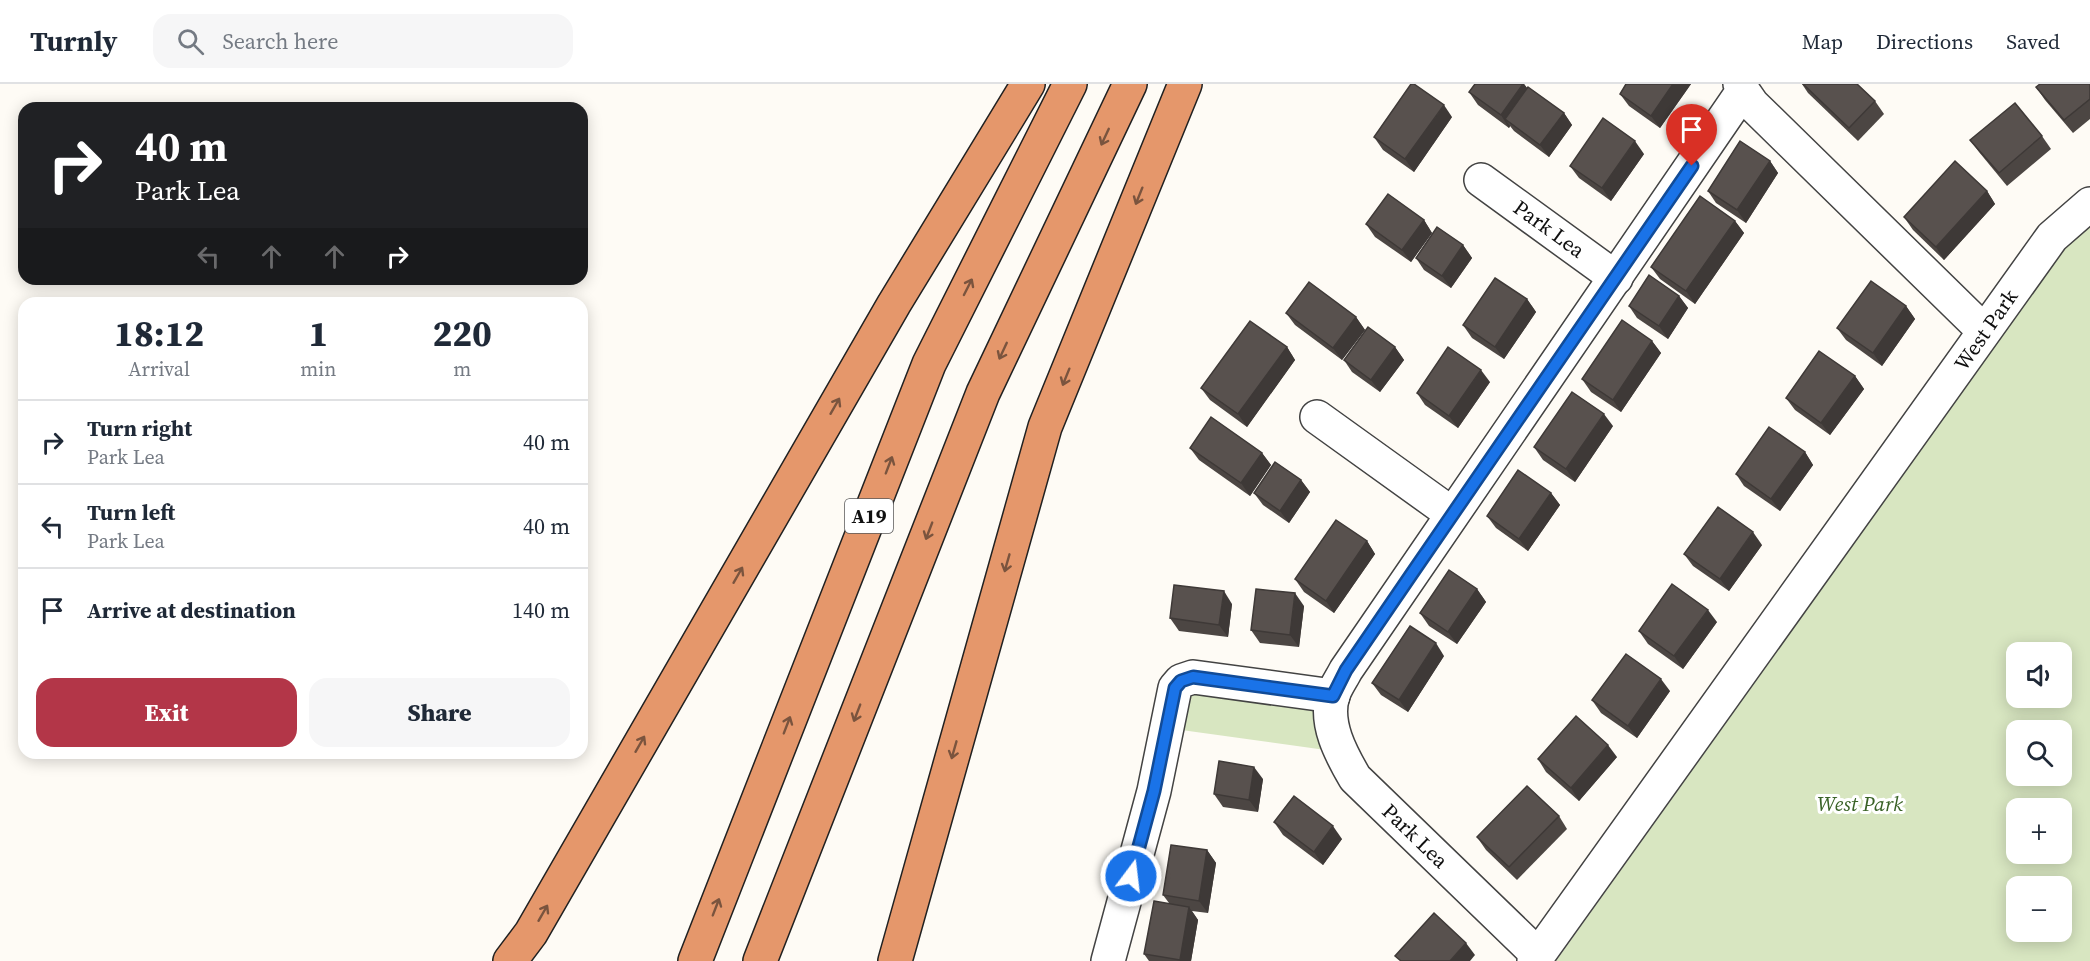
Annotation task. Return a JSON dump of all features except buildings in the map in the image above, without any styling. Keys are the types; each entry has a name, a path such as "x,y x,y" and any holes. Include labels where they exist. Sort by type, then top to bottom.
{"highway":[{"path":"510,961 531,933 894,304 1028,84"},
{"name":"A19","path":"695,961 929,364 1070,84"},
{"path":"760,961 983,393 1130,84"},
{"path":"895,961 1045,428 1185,84"}],"street":[{"name":"Park Lea","path":"1536,958 1354,778 1340,752 1331,723 1333,696 1346,670 1616,278 1742,87"},
{"path":"1742,87 1752,104 1984,331"},
{"name":"Park Lea","path":"1481,180 1616,278"},
{"name":"West Park","path":"1536,958 2052,237 2090,204"},
{"path":"1317,416 1452,514"},
{"path":"1108,961 1154,791 1175,688 1181,681 1193,677 1333,696"}],"green space":[{"name":"West Park","path":"2090,226 2090,961 1556,961 2065,248"},
{"path":"1175,688 1333,696 1340,752 1167,728"}],"route":[{"path":"1131,876 1154,791 1175,688 1181,681 1193,677 1333,696 1346,670 1692,166"}]}
